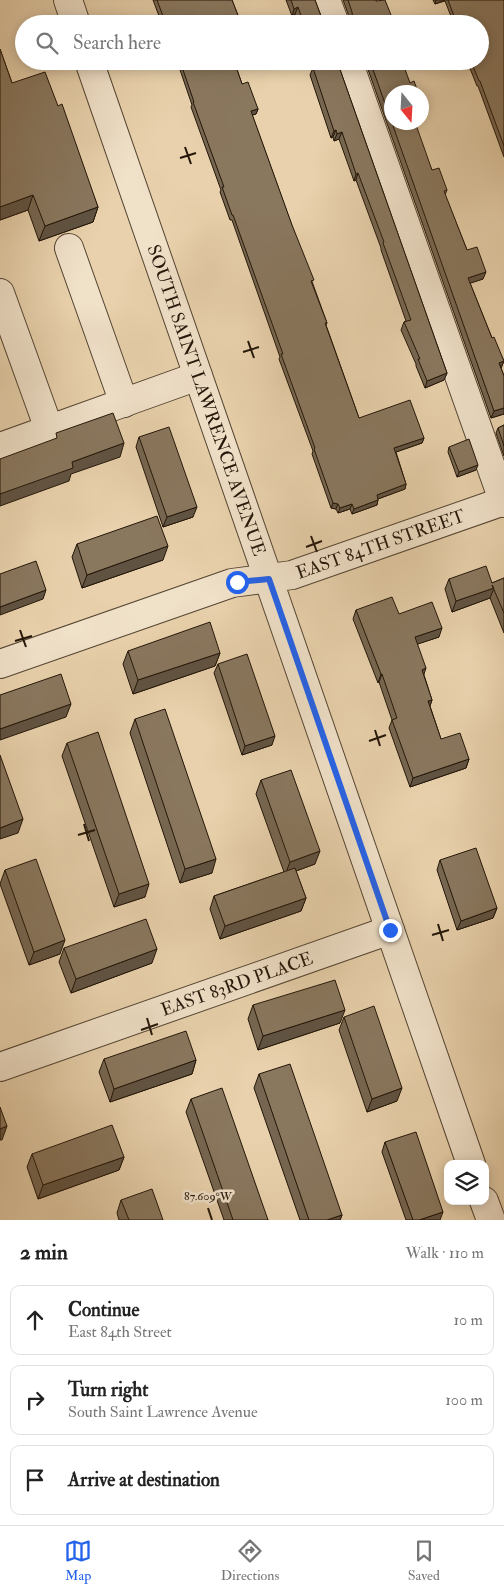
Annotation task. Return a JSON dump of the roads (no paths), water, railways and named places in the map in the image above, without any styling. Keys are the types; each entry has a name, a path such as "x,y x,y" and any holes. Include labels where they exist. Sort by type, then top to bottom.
{"street":[{"path":"68,0 73,15"},
{"path":"326,0 332,15"},
{"name":"SOUTH SAINT LAWRENCE AVENUE","path":"92,70 470,1160"},
{"path":"351,70 504,502"},
{"path":"68,248 124,403"},
{"path":"0,293 49,430"},
{"path":"0,447 198,376"},
{"name":"EAST 84TH STREET","path":"0,664 232,583 292,575 504,502"},
{"name":"EAST 83RD PLACE","path":"0,1068 390,930"},
{"path":"485,1205 491,1220"}]}
